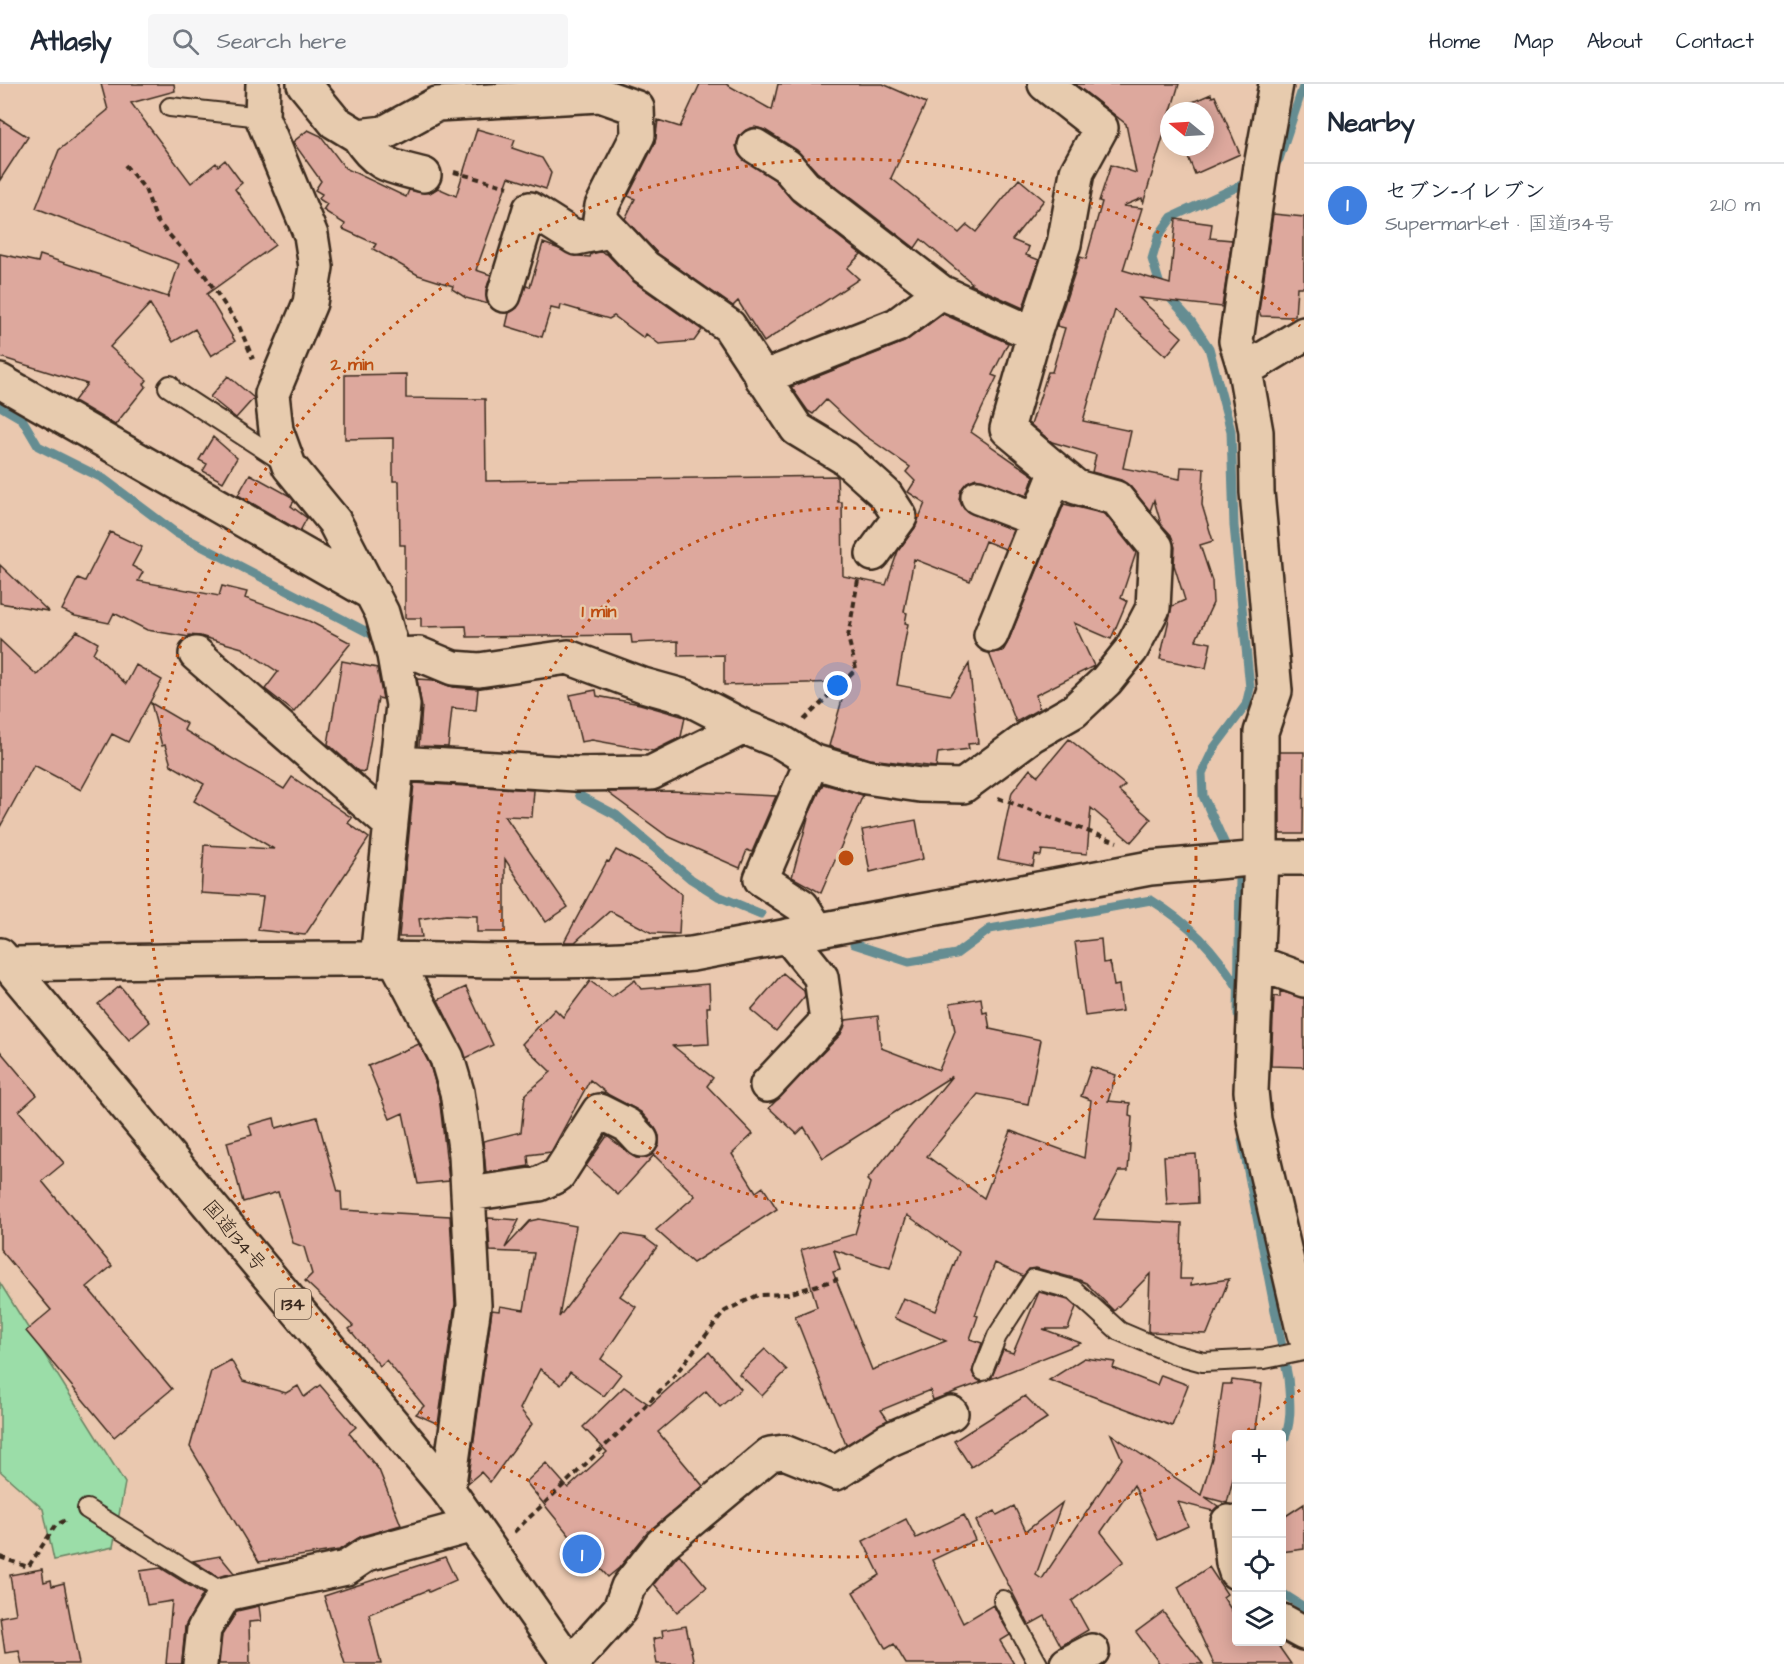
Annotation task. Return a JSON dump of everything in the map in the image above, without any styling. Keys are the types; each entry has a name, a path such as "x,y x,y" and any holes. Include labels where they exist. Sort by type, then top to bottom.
{"main road":[{"path":"263,84 262,117 311,235 316,267 310,303 272,394 276,430 289,466 334,521 373,594 382,614 394,655 403,705 398,763 389,823 386,960 447,1058 457,1092 469,1194 474,1305 447,1490"},
{"path":"304,84 335,122 358,136 370,156 387,165 437,173"},
{"path":"394,655 419,654 453,668 479,670 568,657 643,685 686,697 744,727 781,742 812,761 866,777 920,785 963,786 1032,735 1074,711 1106,681 1131,650 1153,608 1156,547 1116,498 1076,487 1007,429 1034,334 1064,244 1077,172 1101,128 1045,84"},
{"path":"1276,84 1259,180 1236,341 1245,370 1256,432 1257,492 1275,691 1261,732 1244,859 1258,963 1251,1091 1254,1120 1301,1346"},
{"path":"358,136 384,133 437,104 602,89 637,108 638,135 602,206 600,219 645,267 729,326 797,429 845,458 885,494 900,517 873,554"},
{"path":"755,146 787,166 804,186 941,292 1034,334"},
{"path":"504,295 530,209 576,238 610,231"},
{"path":"762,378 897,325 941,292"},
{"path":"1245,370 1304,334"},
{"path":"0,381 373,594"},
{"path":"991,635 1057,471"},
{"path":"978,496 1038,520"},
{"path":"196,654 389,823"},
{"path":"398,763 575,774 651,773 744,727"},
{"path":"767,1086 827,1021 821,977 803,933 801,906 761,879 812,761"},
{"path":"4,959 579,962 634,960 692,954 1150,868 1244,859 1304,858"},
{"name":"国道134号","path":"4,959 447,1490 571,1664"},
{"path":"1258,963 1304,980"},
{"path":"469,1194 539,1184 558,1175 599,1111 627,1125 641,1140"},
{"path":"571,1664 620,1609 628,1587 661,1545 770,1454 784,1452 836,1473 888,1440 951,1413"},
{"path":"1228,1522 1232,1555"},
{"path":"200,1664 204,1629 225,1594 345,1568 367,1554 480,1535"},
{"path":"1286,1624 1304,1633"}],"lane":[{"path":"170,107 262,117"},
{"path":"170,385 168,387 289,466"},
{"path":"983,1371 997,1336 1034,1278 1074,1290 1119,1331 1173,1354 1212,1363 1265,1359 1301,1346"},
{"path":"87,1509 225,1594"},
{"path":"1003,1600 1038,1664"}],"path":[{"path":"125,165 146,189 157,221 204,274 239,326 272,394"},
{"path":"437,173 519,191"},
{"path":"781,742 856,669 848,637 860,572 873,554"},
{"path":"963,786 1113,839 1150,868"},
{"path":"480,1535 506,1540 628,1424 674,1376 725,1311 758,1295 788,1294 838,1279"},
{"path":"0,1557 28,1568 56,1525 87,1509"}],"green space":[{"path":"0,1283 125,1483 113,1547 54,1560 43,1509 0,1471"}],"building":[{"path":"101,84 174,84 175,91 131,103 191,183 216,163 218,166 225,160 242,183 235,189 275,245 207,294 235,341 211,356 195,329 173,342 150,304 110,347 147,380 144,384 146,386 115,425 74,401 87,384 0,357 0,254 38,262 40,255 168,297 179,264 36,208 59,150 108,110"},
{"path":"700,84 726,84 772,110 778,84 883,84 926,103 891,178 959,233 967,225 976,232 1019,179 1044,200 1012,240 1029,247 1026,255 1039,260 1023,308 970,284 972,283 921,239 915,248 817,172 797,150 765,130 755,127 746,130 739,137 736,146 739,155 775,180 793,201 861,254 847,268 859,279 764,342 738,301 733,306 657,253 625,219 635,199 628,196 655,143 658,120 680,127"},
{"path":"1075,84 1179,84 1174,102 1160,102 1160,147 1143,204 1142,198 1123,206 1142,208 1123,270 1170,284 1176,219 1212,224 1210,238 1232,240 1222,307 1139,298 1182,337 1166,356 1115,310 1083,421 1131,431 1123,468 1180,479 1181,467 1204,468 1202,505 1213,541 1200,545 1212,581 1213,603 1196,640 1211,643 1206,668 1160,659 1172,606 1185,600 1174,565 1175,547 1171,535 1161,524 1154,500 1150,511 1130,486 1121,480 1092,472 1096,455 1052,442 1031,425 1048,372 1052,372 1065,328 1057,326 1080,257 1086,259 1102,202 1099,201 1111,165 1136,173 1126,124"},
{"path":"1211,94 1212,97 1215,96 1240,154 1195,174 1188,156 1214,156 1214,102 1193,102"},
{"path":"0,119 28,137 0,180"},
{"path":"477,129 515,140 512,148 542,158 551,173 546,189 509,177 476,270 491,275 486,290 488,304 466,298 452,289 453,286 418,275 373,249 376,244 343,229 345,224 323,210 327,204 319,199 322,194 315,190 321,181 293,142 308,130 321,136 345,168 406,197 409,190 430,193 438,188 456,196"},
{"path":"1273,214 1304,217 1304,287 1297,287 1295,316 1261,316 1259,311"},
{"path":"543,243 579,256 590,257 591,254 600,252 607,254 634,282 702,330 694,341 659,344 646,334 644,338 614,316 609,319 561,305 560,310 551,308 542,337 506,326 509,313 517,308 526,286 530,287"},
{"path":"943,314 1008,343 992,375 997,377 971,432 1034,476 1027,496 976,478 967,482 961,490 959,499 964,509 1013,530 1005,549 985,541 970,581 914,559 904,612 907,613 905,623 908,624 897,685 950,695 969,664 978,743 968,744 969,749 938,753 936,767 870,759 829,746 847,682 724,685 724,655 678,656 678,641 632,643 631,635 467,637 466,626 421,627 421,618 405,618 405,545 400,545 399,481 393,481 393,438 345,439 345,375 406,374 406,398 485,399 486,481 837,476 838,502 842,502 843,576 886,585 898,551 915,528 925,503 908,492 915,481 906,472 910,467 864,435 826,400 813,414 808,411 791,387 904,342"},
{"path":"228,376 254,398 236,418 210,397"},
{"path":"213,437 237,458 223,482 203,471 207,464 199,460"},
{"path":"250,474 290,496 294,501 291,506 307,518 300,531 238,495"},
{"path":"1064,504 1105,514 1136,553 1121,598 1127,601 1111,639 1074,623 1094,666 1036,695 1039,709 1016,722 989,653 1003,651 1008,642"},
{"path":"110,532 142,547 132,566 143,572 138,581 219,596 222,586 247,592 245,598 309,621 351,643 294,712 265,689 278,672 242,648 200,636 189,635 189,637 147,630 114,613 109,623 75,616 62,610 78,578 85,581"},
{"path":"0,565 48,611 0,603"},
{"path":"77,631 98,643 93,653 126,684 136,665 162,680 128,742 112,734 81,790 34,765 0,827 0,640 37,675"},
{"path":"342,661 377,668 383,699 378,698 365,772 358,771 328,744"},
{"path":"417,679 433,680 452,687 478,689 476,710 452,708 448,747 419,746 422,707"},
{"path":"596,690 597,696 640,704 685,717 681,737 653,751 592,740 581,742 570,695"},
{"path":"151,703 187,724 184,730 284,789 292,777 352,818 348,823 369,838 305,935 258,930 263,897 201,893 204,845 274,849 194,801 204,784 171,765 165,745 162,746"},
{"path":"1069,739 1125,785 1119,791 1151,819 1131,842 1091,808 1087,854 1042,850 1041,856 1035,855 1033,866 998,859 1012,792 1030,769 1038,776"},
{"path":"1280,752 1304,752 1303,834 1280,834"},
{"path":"414,783 534,790 532,817 505,816 568,907 546,922 505,859 505,932 477,932 477,916 446,915 419,919 422,937 399,937"},
{"path":"823,784 863,795 821,893 792,877 809,814"},
{"path":"672,791 776,796 752,852 747,850 740,868 667,836 607,792"},
{"path":"916,820 923,859 870,872 862,830"},
{"path":"616,850 650,868 681,894 679,934 652,933 610,911 575,942 564,942 607,861 609,862"},
{"path":"1101,939 1103,963 1109,962 1114,986 1119,985 1122,1011 1085,1016 1075,942"},
{"path":"783,973 804,991 805,996 776,1031 751,1010"},
{"path":"635,980 641,989 709,984 710,1007 707,1007 709,1044 673,1046 713,1078 707,1086 753,1134 732,1154 756,1192 763,1187 777,1209 693,1263 656,1230 695,1196 654,1155 618,1195 586,1166 607,1136 636,1158 645,1158 653,1154 659,1145 659,1136 655,1128 641,1112 609,1095 590,1080 551,1152 528,1155 529,1166 486,1173 483,1141 521,1132 525,1095 551,1072 522,1044 555,1009 563,1017 590,981 612,997"},
{"path":"120,986 150,1022 129,1040 98,1004"},
{"path":"466,987 493,1045 466,1058 438,1000"},
{"path":"1280,991 1304,998 1304,1067 1271,1066 1274,996 1280,997"},
{"path":"981,998 983,1013 987,1012 990,1029 1041,1040 1028,1104 978,1094 927,1156 984,1198 1011,1131 1084,1158 1091,1100 1081,1096 1091,1067 1116,1075 1108,1101 1130,1103 1129,1116 1132,1117 1128,1171 1119,1171 1094,1219 1182,1223 1180,1279 1192,1279 1191,1285 1229,1279 1207,1334 1150,1332 1148,1331 1150,1274 1114,1311 1086,1283 1077,1279 1036,1268 1029,1269 1023,1276 995,1263 975,1315 978,1316 970,1339 982,1343 972,1372 975,1378 982,1382 933,1400 930,1390 881,1410 888,1420 846,1445 795,1316 817,1307 801,1250 855,1234 870,1183 867,1180 952,1076 823,1158 804,1127 797,1134 769,1108 841,1034 846,1020 878,1016 881,1048 939,1070 955,1031 950,1003","holes":["907,1215 959,1252 936,1311 903,1298 894,1318 946,1341 872,1370 833,1272 840,1270 834,1250 890,1268"]},
{"path":"419,1044 430,1065 439,1096 449,1181 418,1184 403,1113 390,1119 368,1066"},
{"path":"0,1051 37,1095 19,1111 64,1163 42,1181 112,1266 87,1287 172,1389 114,1437 26,1331 51,1310 0,1249"},
{"path":"317,1117 338,1192 341,1192 342,1210 450,1216 455,1304 438,1424 416,1414 424,1406 386,1360 380,1366 349,1329 353,1326 305,1281 312,1274 304,1247 293,1243 278,1192 243,1202 227,1142 252,1135 249,1125 274,1118 276,1128"},
{"path":"1196,1154 1198,1203 1167,1205 1164,1156"},
{"path":"488,1218 519,1220 505,1248 530,1221 539,1219 576,1226 559,1317 622,1234 645,1238 657,1247 620,1296 636,1307 601,1359 621,1374 604,1396 570,1372 561,1385 540,1369 520,1409 532,1424 490,1482 481,1472 468,1483 492,1310 499,1311 500,1306 524,1310 534,1253 490,1251"},
{"path":"1039,1292 1068,1300 1076,1307 1068,1329 1043,1329 1081,1343 991,1379 1003,1350 1013,1353"},
{"path":"765,1349 787,1370 762,1396 739,1374"},
{"path":"709,1352 741,1389 720,1407 706,1391 658,1432 703,1486 649,1531 619,1568 608,1577 597,1565 595,1567 526,1482 546,1463 568,1488 607,1452 583,1427 624,1387 650,1405"},
{"path":"1084,1358 1115,1362 1113,1368 1157,1385 1161,1375 1188,1385 1172,1426 1049,1380"},
{"path":"231,1360 243,1381 286,1393 298,1386 304,1397 320,1385 356,1427 349,1433 379,1470 401,1525 362,1536 339,1550 259,1562 190,1447 211,1371"},
{"path":"1232,1380 1262,1384 1256,1429 1232,1430 1232,1483 1227,1503 1205,1497 1218,1506 1213,1511 1178,1502 1188,1526 1158,1540 1134,1485 1101,1532 1124,1561 1072,1601 1088,1630 1061,1646 1045,1616 1029,1625 976,1521 995,1511 997,1515 1014,1506 1026,1531 1062,1503 1036,1575 1042,1579 1122,1459 1111,1434 1201,1495 1212,1458 1223,1384 1231,1384"},
{"path":"1025,1396 1047,1418 971,1467 954,1441"},
{"path":"1304,1504 1304,1549 1286,1551 1286,1516"},
{"path":"964,1515 975,1540 932,1560 963,1623 993,1605 1010,1635 1000,1641 1014,1664 906,1664 894,1644 886,1649 853,1592 880,1575 863,1541 906,1519 916,1538"},
{"path":"679,1554 707,1587 677,1612 654,1584"},
{"path":"220,1556 234,1573 218,1577 193,1561"},
{"path":"445,1557 456,1580 369,1614 381,1664 345,1664 324,1596"},
{"path":"1209,1567 1227,1594 1223,1597 1232,1611 1232,1646 1278,1646 1291,1664 1214,1664 1178,1587"},
{"path":"161,1568 203,1594 185,1626 182,1664 166,1664 172,1601 147,1605 140,1571"},
{"path":"42,1569 44,1582 51,1580 52,1586 64,1583 79,1664 22,1664 19,1651 5,1653 0,1617 16,1614 10,1575"},
{"path":"259,1606 261,1621 249,1622 250,1664 219,1664 222,1635 237,1611"},
{"path":"1163,1612 1203,1664 1160,1664 1136,1632"},
{"path":"686,1626 694,1664 657,1664 653,1639 663,1637 662,1630"}],"waterway":[{"path":"1272,168 1279,159 1304,84"},
{"path":"1238,1015 1240,877 1203,796 1202,773 1214,748 1246,705 1250,688 1234,526 1231,431 1209,348 1191,321 1161,288 1152,259 1159,235 1172,217 1250,181"},
{"path":"0,406 22,419 38,446 104,479 176,533 373,635"},
{"path":"576,784 580,796 616,815 691,879 718,896 761,914"},
{"path":"854,944 909,962 956,954 990,929 1151,900 1178,918 1200,938 1220,961 1238,988"},
{"path":"1242,1140 1288,1378 1290,1403 1286,1433"},
{"path":"1286,1596 1304,1607"}],"place":[{"name":"セブン-イレブン","path":"582,1554"}]}
